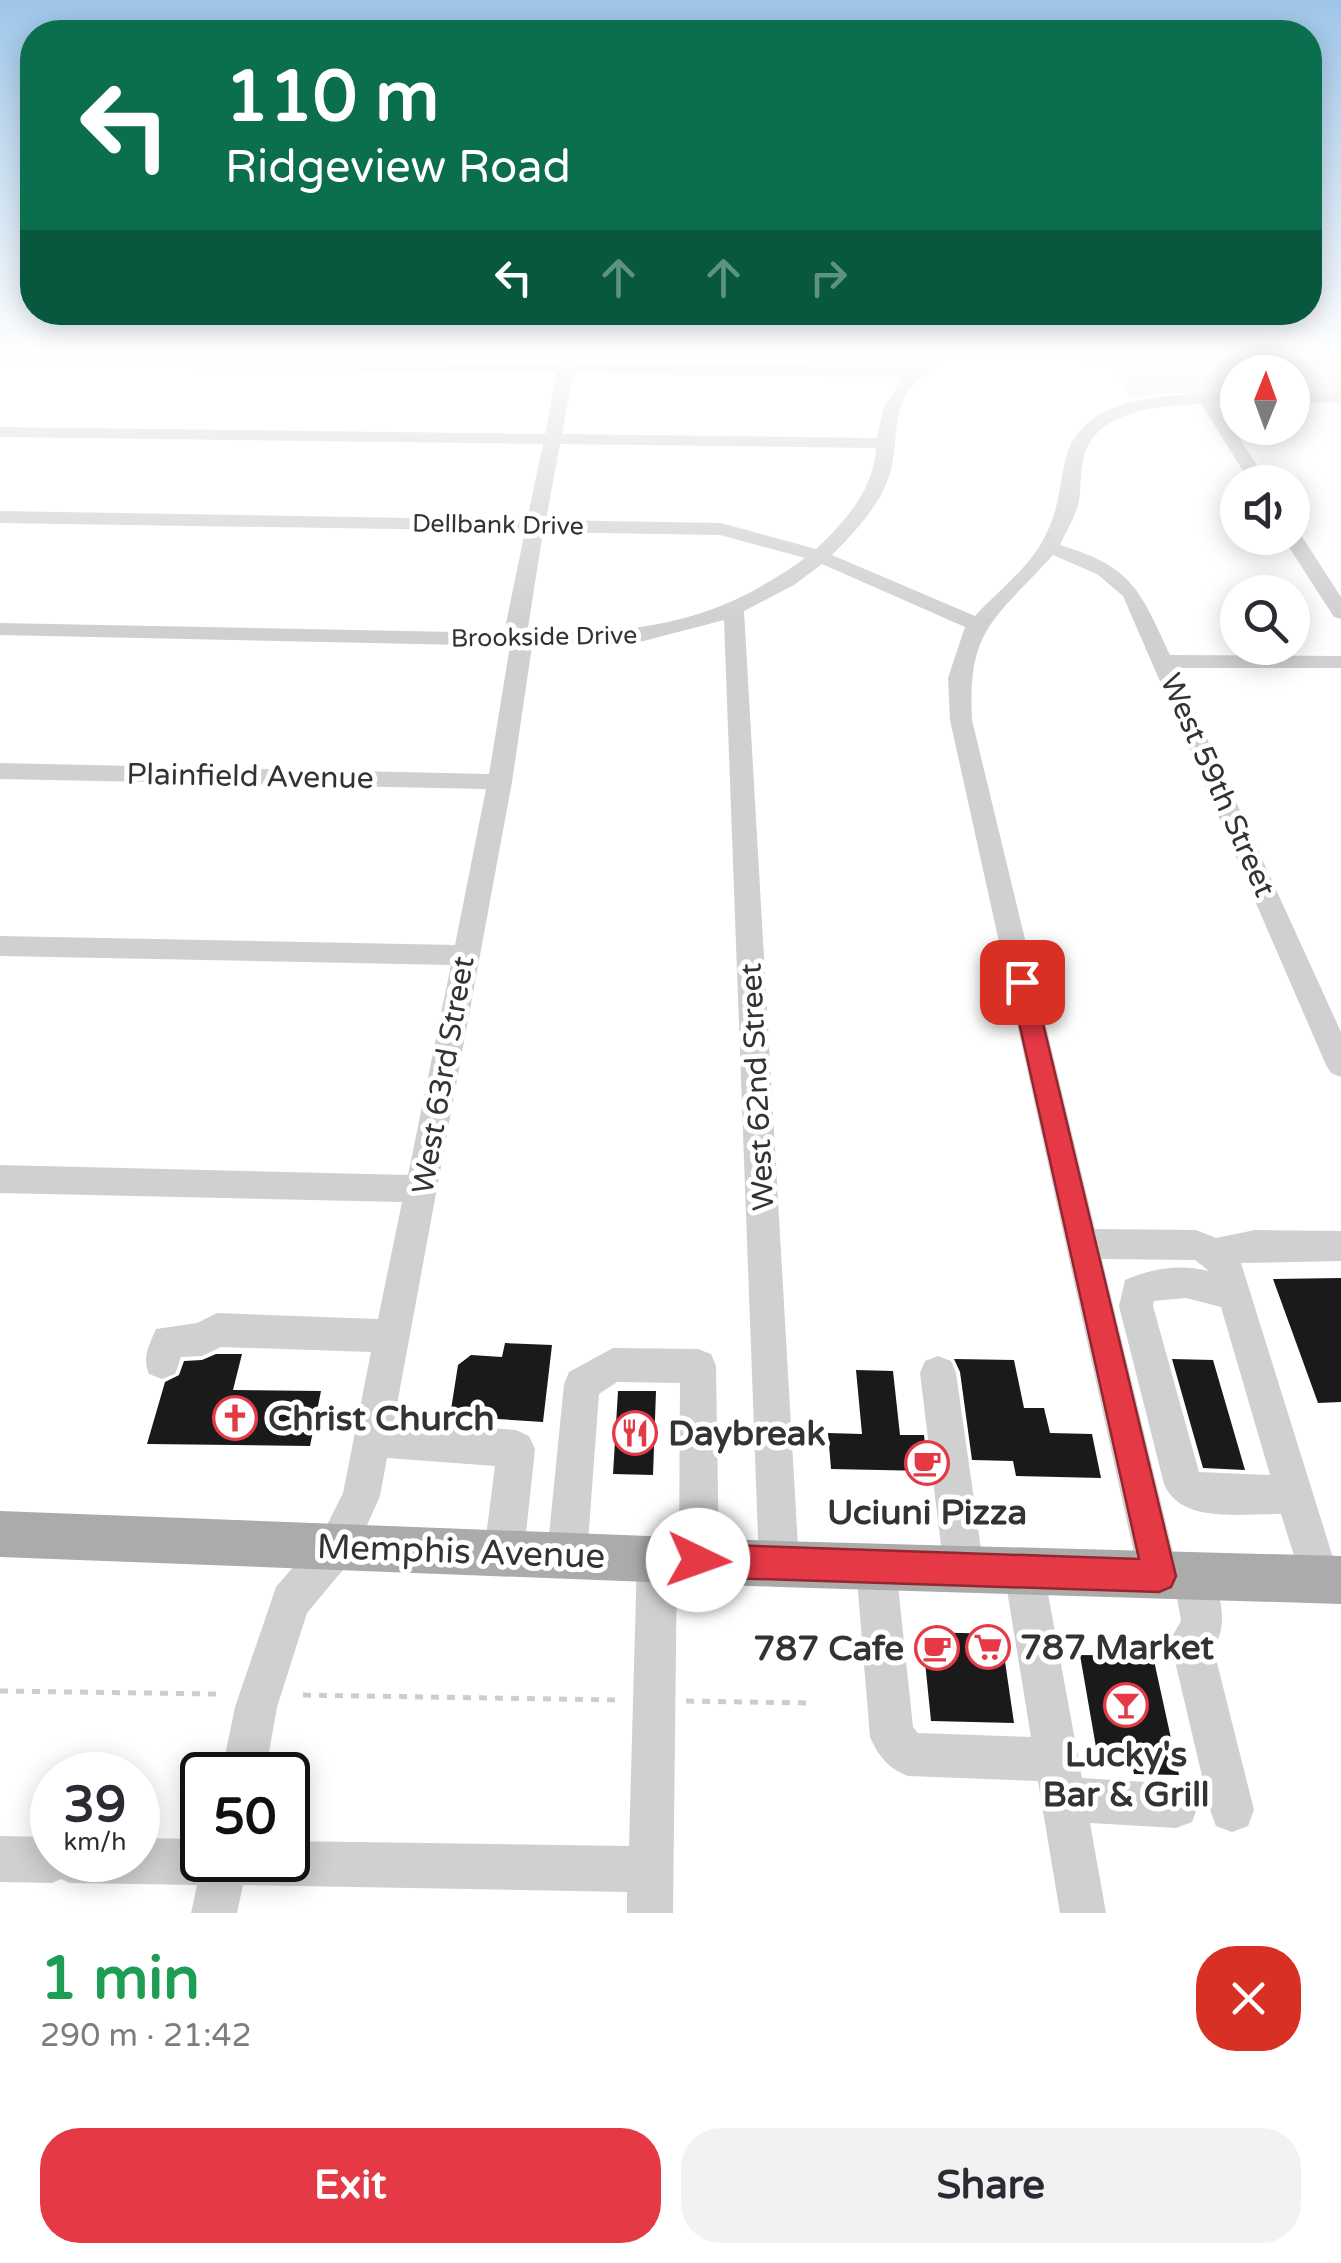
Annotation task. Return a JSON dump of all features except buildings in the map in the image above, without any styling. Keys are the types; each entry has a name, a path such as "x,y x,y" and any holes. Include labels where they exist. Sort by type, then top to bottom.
{"main road":[{"name":"Memphis Avenue","path":"0,1534 779,1564 1330,1580"}],"street":[{"name":"West 63rd Street","path":"247,1752 282,1618 290,1601 338,1545 361,1496 500,782 522,640 514,633 553,443"},
{"name":"Brookside Drive","path":"0,629 522,640 649,635 734,610 819,556 850,527 872,496 887,458 885,443"},
{"path":"1081,443 1074,459 1069,505 1050,548 970,634 959,678 960,720 1082,1244 1176,1576 1203,1629 1192,1640 1232,1810"},
{"path":"1234,443 1248,465"},
{"name":"Dellbank Drive","path":"0,517 722,529 819,556 977,625"},
{"name":"West 59th Street","path":"1050,548 1081,557 1115,574 1132,594 1341,1064"},
{"path":"1304,555 1341,612"},
{"name":"West 62nd Street","path":"734,610 779,1564"},
{"path":"1163,661 1341,662"},
{"name":"Plainfield Avenue","path":"0,771 500,782"},
{"path":"0,946 464,955"},
{"path":"0,1179 423,1189"},
{"path":"1082,1244 1196,1245 1216,1253 1254,1245 1341,1246"},
{"path":"1216,1253 1229,1274 1294,1495 1330,1580"},
{"path":"1235,1296 1208,1284 1152,1283 1137,1291 1136,1306 1182,1484 1194,1492 1294,1495"},
{"path":"162,1362 168,1341 202,1339 217,1330 392,1336"},
{"path":"310,1867 651,1891 698,1366 613,1365 582,1384 567,1555"},
{"path":"938,1373 964,1570"},
{"path":"370,1438 516,1450 504,1552"},
{"path":"876,1567 892,1737 908,1754 1059,1779 1176,1806"},
{"path":"1024,1572 1082,1913"},
{"path":"0,1859 30,1860"},
{"path":"214,1913 221,1882"}],"path":[{"path":"0,1691 216,1694"},
{"path":"303,1695 620,1700"},
{"path":"682,1700 808,1702"}],"place":[{"name":"Christ Church","path":"235,1418"},
{"name":"Daybreak","path":"635,1433"},
{"name":"Uciuni Pizza","path":"927,1463"},
{"name":"787 Market","path":"988,1647"},
{"name":"787 Cafe","path":"937,1648"},
{"name":"Lucky's Bar & Grill","path":"1126,1705"}],"route":[{"path":"698,1560 1159,1576 1022,982"}]}
